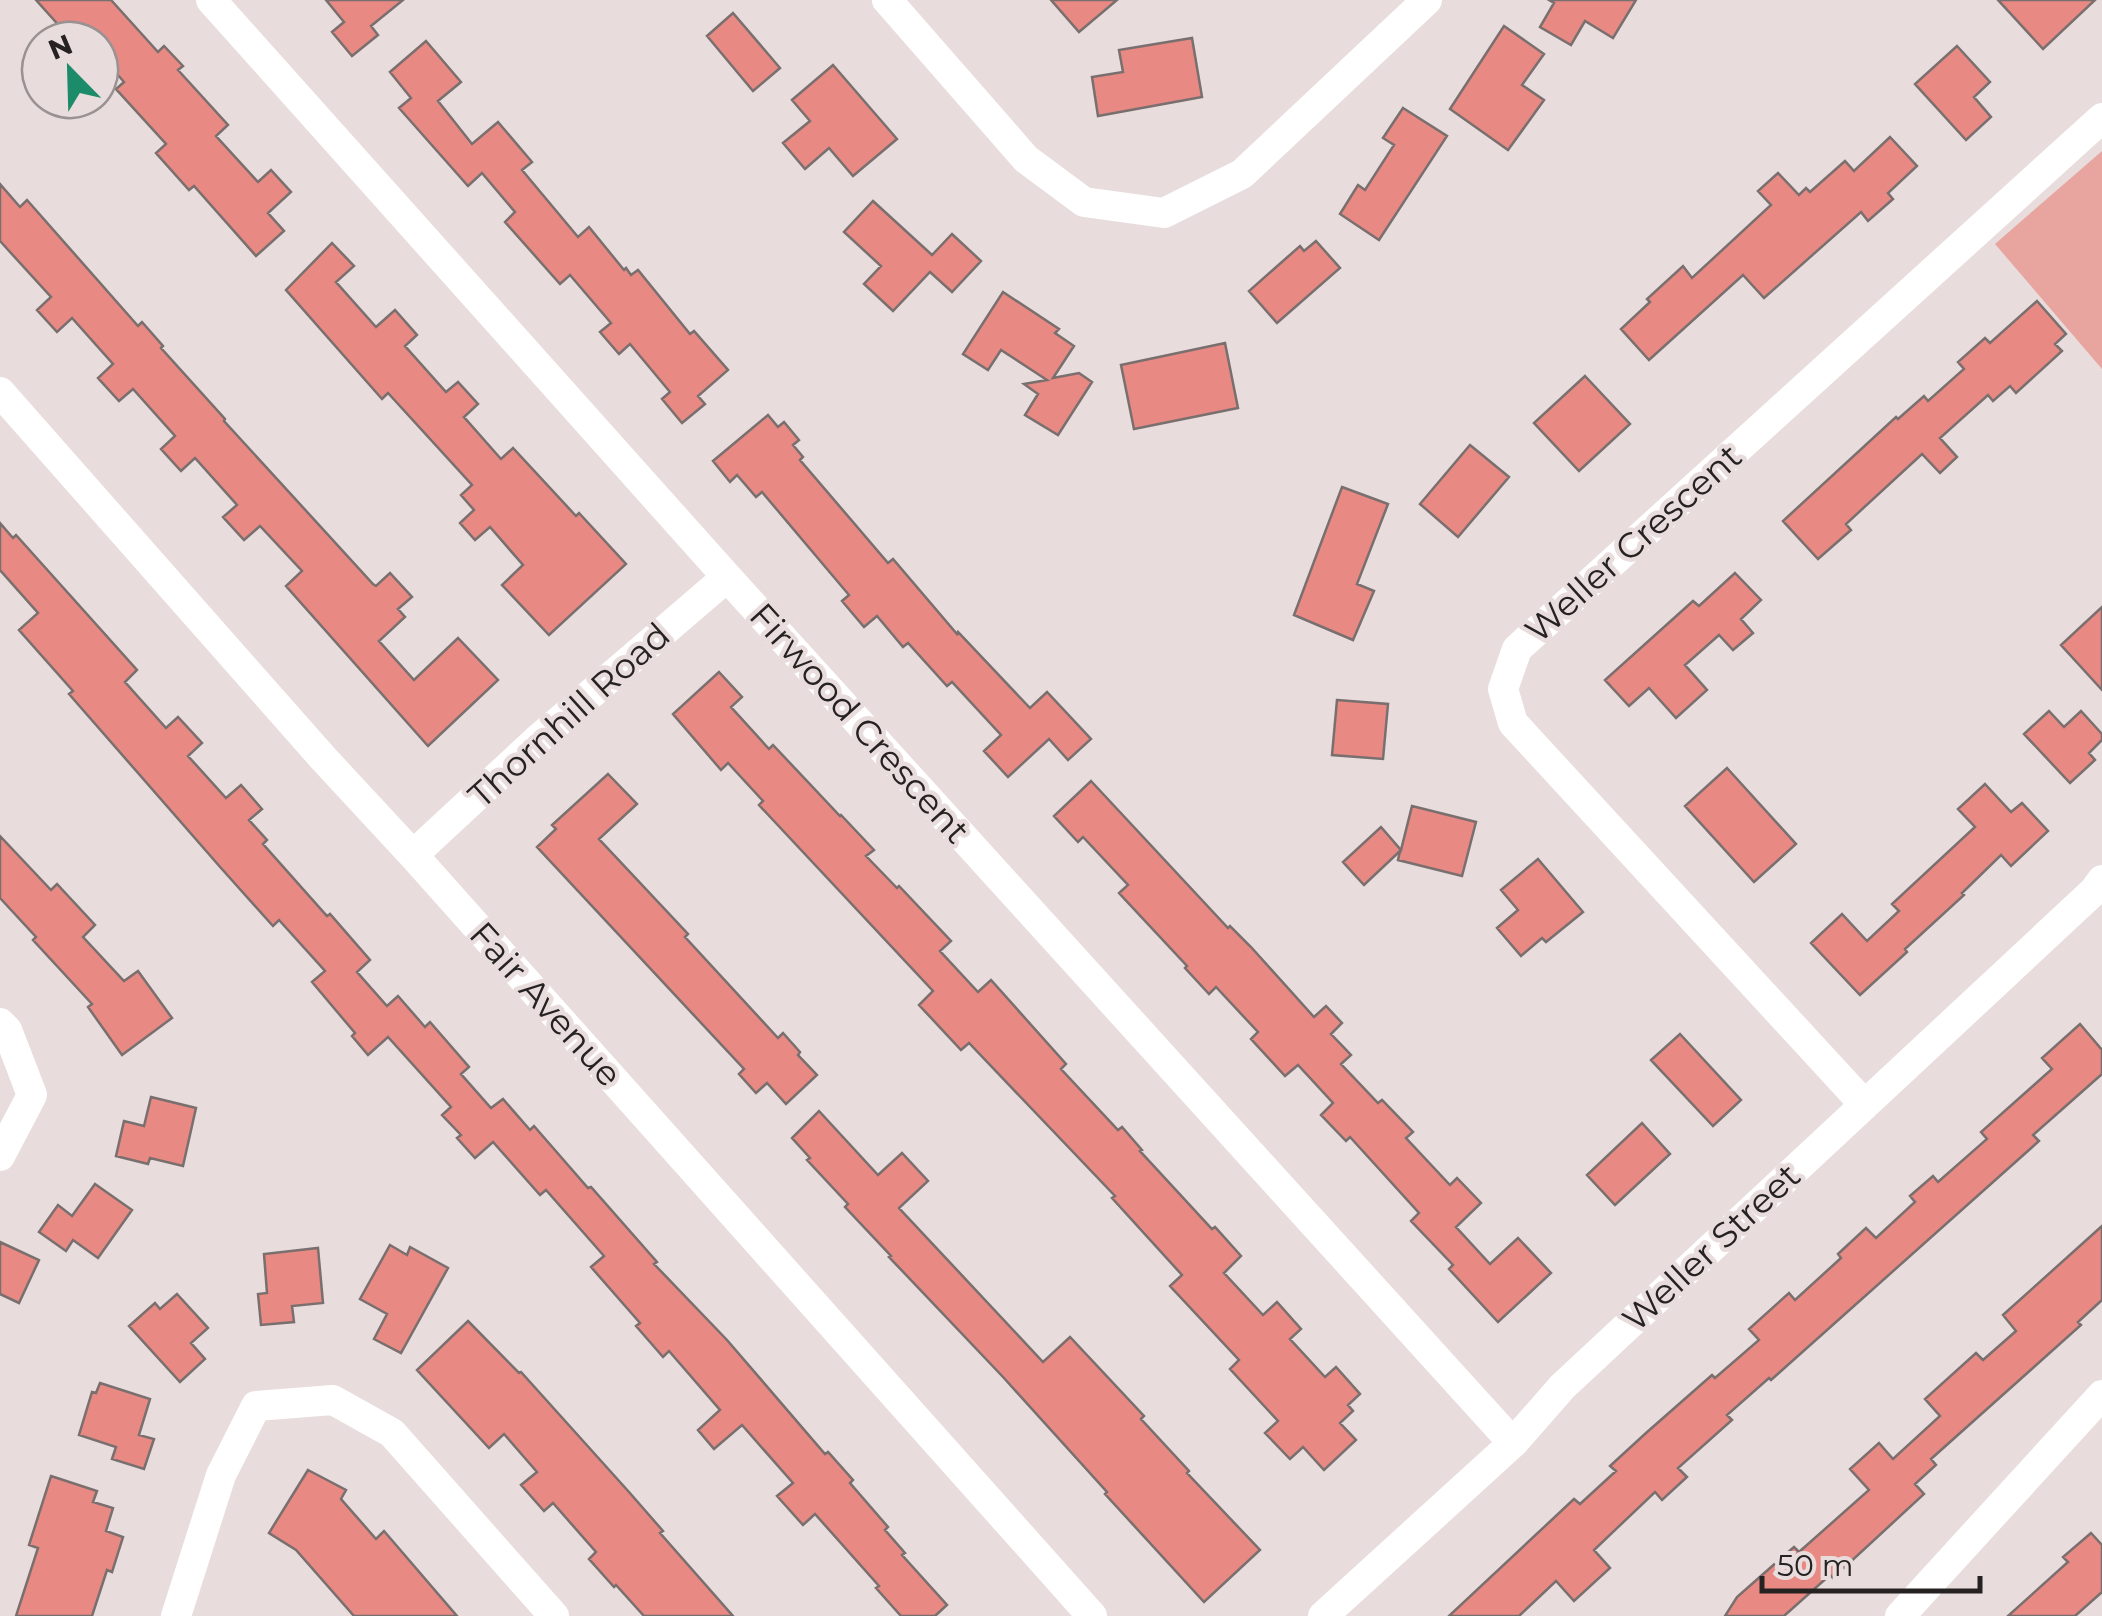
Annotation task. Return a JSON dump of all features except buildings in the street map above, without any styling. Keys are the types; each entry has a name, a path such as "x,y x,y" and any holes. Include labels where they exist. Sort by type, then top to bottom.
{"street":[{"name":"Firwood Crescent","path":"211,0 1513,1443"},
{"path":"887,0 1026,159 1084,202 1164,213 1242,174 1428,0"},
{"name":"Weller Crescent","path":"1864,1104 1513,723 1503,689 1516,649 2102,118"},
{"name":"Fair Avenue","path":"0,392 322,758 414,855 1092,1616"},
{"name":"Thornhill Road","path":"414,855 536,741 727,576"},
{"name":"Weller Street","path":"1323,1616 1513,1443 1562,1387 2102,880"},
{"path":"0,1023 7,1030 32,1095 0,1156"},
{"path":"176,1616 221,1475 256,1406 332,1400 392,1433 554,1616"},
{"path":"1900,1616 2097,1411"}],"shaded area":[{"path":"2102,151 2102,369 1995,244"}]}
